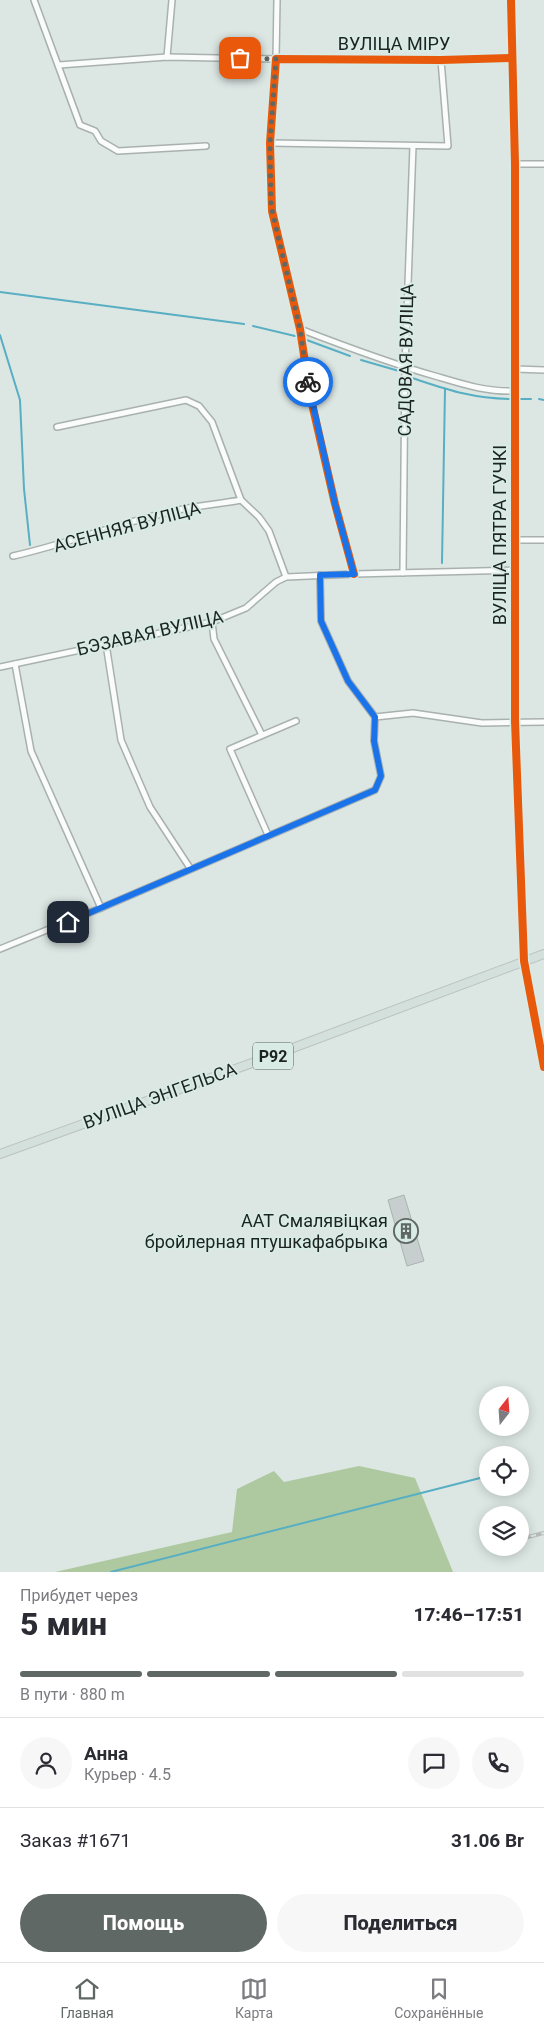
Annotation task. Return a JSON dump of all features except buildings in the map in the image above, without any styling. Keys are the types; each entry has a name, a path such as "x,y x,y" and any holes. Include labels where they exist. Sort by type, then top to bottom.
{"main road":[{"name":"ВУЛІЦА ЭНГЕЛЬСА","path":"0,1154 273,1056 544,954"}],"street":[{"path":"34,0 80,125 95,130 101,141 118,151 206,146"},
{"path":"167,57 172,0"},
{"path":"277,0 276,59 270,143 272,211 300,329 312,405 335,504 354,574"},
{"name":"ВУЛІЦА ПЯТРА ГУЧКІ","path":"511,0 515,164 515,722 524,962 544,1067"},
{"name":"ВУЛІЦА МІРУ","path":"59,65 167,57 441,60 511,58"},
{"path":"270,143 448,146 441,60"},
{"name":"САДОВАЯ ВУЛІЦА","path":"403,573 405,368 413,146"},
{"path":"515,164 544,164"},
{"path":"300,329 405,368 473,388 494,392 514,391"},
{"path":"514,369 544,370"},
{"path":"57,427 186,400 199,406 212,422 242,500 259,517 269,531 286,577 516,570"},
{"name":"АСЕННЯЯ ВУЛІЦА","path":"13,556 46,549 106,529 173,511 242,500"},
{"path":"516,540 544,540"},
{"path":"0,949 101,908 268,834 375,790 381,776 374,741 375,717 348,681 321,621 320,575"},
{"name":"БЭЗАВАЯ ВУЛІЦА","path":"0,667 212,622 246,608 276,582 286,577"},
{"path":"212,622 214,639 262,735"},
{"path":"106,644 121,740 150,807 190,868"},
{"path":"15,664 31,751 101,908"},
{"path":"375,717 413,713 482,723 544,722"},
{"path":"268,834 230,749 296,722"}],"green space":[{"path":"359,1466 415,1478 453,1572 55,1572 232,1532 237,1489 274,1471 284,1482"}],"waterway":[{"path":"0,292 244,324"},
{"path":"253,326 295,336"},
{"path":"0,335 20,400 24,489 30,545"},
{"path":"304,339 350,356"},
{"path":"361,360 399,371"},
{"path":"409,377 470,395 509,399"},
{"path":"442,563 445,389"},
{"path":"520,399 531,399"},
{"path":"539,399 544,400"},
{"path":"111,1572 479,1478"}],"railway":[{"path":"529,1537 544,1533"}],"cycle path":[{"path":"511,0 515,164 515,721 524,961 544,1067"},
{"path":"354,574 335,504 310,395 300,329 272,211 270,143 276,59 441,60 511,58"}],"way so far":[{"path":"240,58 276,59 270,143 271,206 300,329 308,382"}],"place":[{"name":"ААТ Смалявіцкая бройлерная птушкафабрыка","path":"406,1231"}],"route":[{"path":"68,922 268,834 375,790 381,776 374,741 375,717 348,681 321,621 320,575 354,574 335,504 308,382"}]}
